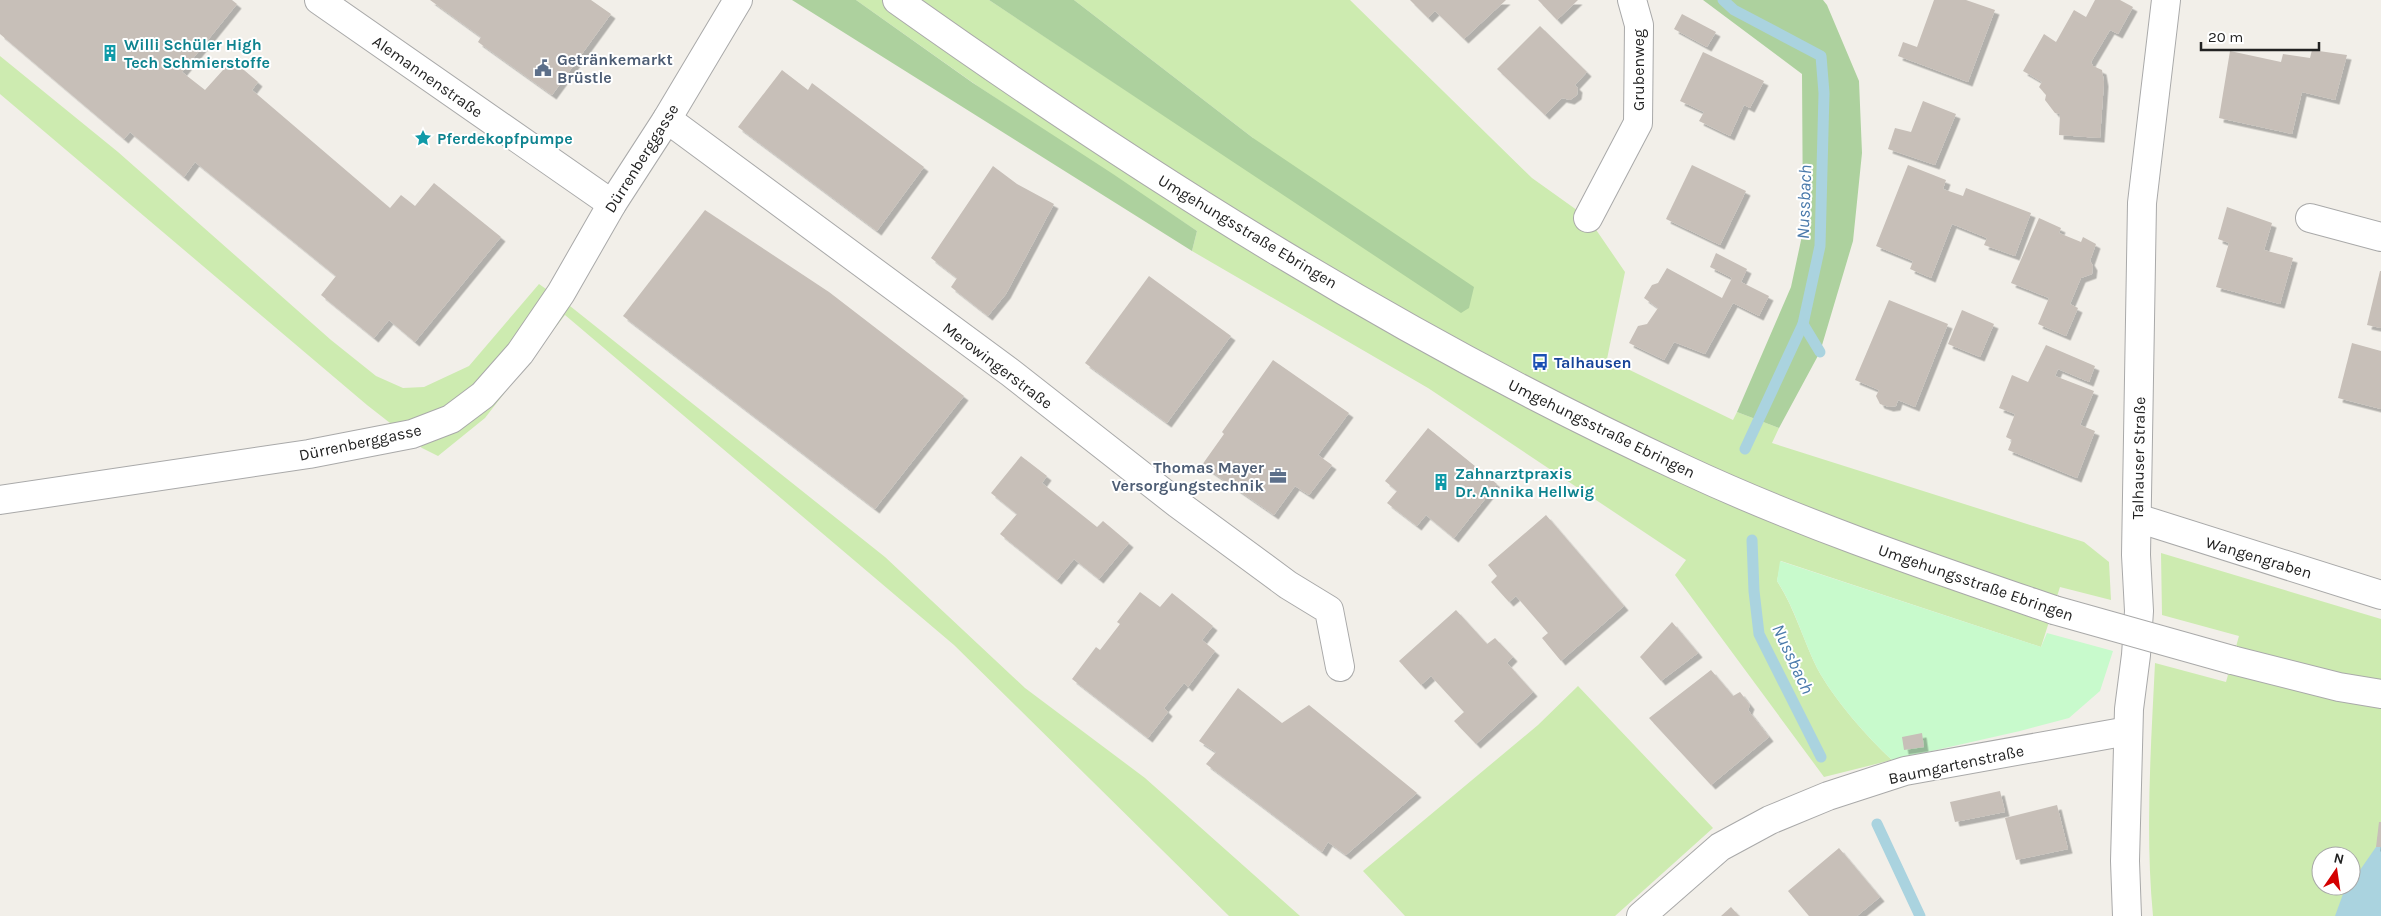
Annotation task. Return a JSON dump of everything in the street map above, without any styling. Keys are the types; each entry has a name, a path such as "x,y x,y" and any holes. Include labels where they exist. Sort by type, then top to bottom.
{"street":[{"name":"Alemannenstraße","path":"319,0 612,204"},
{"name":"Dürrenberggasse","path":"0,500 309,454 412,434 451,419 482,396 520,353 561,293 612,204 667,119 738,0"},
{"name":"Umgehungsstraße Ebringen","path":"898,0 1086,129 1222,218 1440,347 1686,470 1785,513 1918,563 2054,610 2232,660 2339,686 2381,694"},
{"name":"Grubenweg","path":"1588,218 1638,123 1639,25 1632,0"},
{"name":"Talhauser Straße","path":"2127,916 2125,861 2128,731 2139,611 2137,518 2142,203 2166,0"},
{"name":"Merowingerstraße","path":"667,119 1011,373 1178,504 1288,585 1329,610 1340,667"},
{"path":"2310,218 2381,237"},
{"name":"Wangengraben","path":"2137,518 2381,595"},
{"name":"Baumgartenstraße","path":"1641,916 1720,847 1770,820 1828,796 1905,771 2128,731"}],"green space":[{"path":"792,0 856,0 973,83 1197,231 1192,251"},
{"path":"856,0 989,0 1168,118 1253,138 1074,0 1350,0 1532,178 1588,218 1625,272 1607,359 1733,420 1737,412 1779,428 1772,443 2084,542 2109,562 2111,600 2060,587 2041,647 1781,561 1777,581 1789,602 1817,668 1851,717 1892,760 1824,777 1675,575 1686,560 1428,388 1192,251 1197,231 979,87"},
{"path":"989,0 1074,0 1253,138 1474,287 1469,308 1461,313"},
{"path":"1703,0 1823,0 1827,5 1859,81 1862,153 1853,241 1820,352 1779,428 1737,412 1791,287 1803,231 1802,74"},
{"path":"0,56 118,152 331,340 376,376 403,388 424,387 469,366 539,284 570,306 885,557 1025,688 1145,778 1300,916 1229,916 954,645 565,315 485,418 438,456 422,448 367,405 0,94"},
{"path":"2161,553 2381,619 2381,916 2153,916 2149,821 2155,663 2226,682 2239,636 2162,615"},
{"path":"1780,561 2041,647 2047,633 2113,651 2100,691 2069,718 1892,760 1851,717 1817,668 1789,602 1777,581"},
{"path":"1578,686 1713,828 1615,916 1405,916 1363,871 1538,725"}],"water":[{"path":"2376,847 2381,847 2381,916 2335,916 2342,896 2361,896 2361,869"}],"building":[{"name":"Willi Schüler High Tech Schmierstoffe","path":"0,0 232,0 237,4 182,72 205,90 232,60 258,82 252,90 390,208 401,195 415,206 434,183 501,237 415,342 389,320 374,338 321,295 336,276 195,162 184,177 130,132 124,139 0,34"},
{"name":"Getränkemarkt Brüstle","path":"430,0 591,0 611,14 552,95 478,42 481,37"},
{"path":"1410,0 1506,0 1464,39 1435,11 1428,18"},
{"path":"1538,0 1578,0 1557,20"},
{"path":"1934,0 1966,0 1995,10 1968,82 1898,56 1903,42 1917,47"},
{"path":"2095,0 2120,0 2133,7 2118,34 2110,30 2091,62 2093,66 2102,70 2104,82 2100,138 2059,135 2060,114 2055,113 2045,100 2046,95 2039,87 2042,82 2023,71 2044,34 2056,42 2074,10 2086,17"},
{"path":"1682,14 1716,32 1707,47 1674,29"},
{"path":"1540,26 1587,72 1575,85 1578,88 1577,95 1570,100 1562,98 1545,115 1497,69"},
{"path":"2312,50 2347,55 2335,100 2302,92 2292,134 2219,118 2230,51 2281,62 2283,54 2310,58"},
{"path":"1703,52 1764,81 1750,108 1744,105 1730,136 1699,121 1704,112 1680,101"},
{"path":"782,70 808,90 812,83 924,167 877,231 738,127"},
{"path":"1923,101 1956,114 1935,165 1888,149 1895,128 1911,132"},
{"path":"1692,165 1746,191 1720,245 1666,219"},
{"path":"1908,165 1946,180 1943,189 1963,196 1966,188 2031,213 2015,256 1984,245 1987,238 1952,224 1931,278 1910,269 1913,261 1876,246"},
{"path":"993,166 1017,184 1054,204 1006,294 988,316 951,287 957,278 931,258"},
{"path":"2227,207 2272,223 2264,250 2293,258 2280,304 2216,287 2229,243 2218,239"},
{"path":"705,210 829,292 964,396 875,509 623,316"},
{"path":"2039,218 2061,228 2059,233 2081,242 2083,237 2096,244 2090,261 2093,266 2092,274 2081,278 2070,304 2078,308 2066,336 2038,324 2049,298 2011,283"},
{"path":"1716,253 1747,269 1741,282 1769,296 1759,316 1733,303 1705,354 1674,342 1664,360 1629,343 1638,326 1647,324 1658,308 1644,298 1652,285 1658,283 1667,268 1722,298 1732,278 1710,267"},
{"path":"2381,271 2381,328 2367,325"},
{"path":"1149,276 1231,336 1167,423 1085,363"},
{"path":"1889,300 1948,324 1915,407 1898,400 1896,406 1889,407 1880,404 1876,396 1879,390 1855,380"},
{"path":"1962,310 1994,324 1980,357 1948,344"},
{"path":"2352,343 2381,351 2381,409 2338,398"},
{"path":"2046,345 2095,366 2089,382 2058,369 2055,376 2094,391 2080,425 2095,431 2077,478 2008,450 2012,440 2006,437 2015,414 1999,408 2012,375 2028,382"},
{"path":"1273,360 1349,413 1318,455 1332,465 1309,495 1295,486 1274,515 1202,465 1224,434 1222,432"},
{"name":"Zahnarztpraxis Dr. Annika Hellwig","path":"1428,428 1497,484 1454,538 1426,515 1417,526 1387,503 1397,491 1385,481"},
{"path":"1021,456 1047,476 1042,483 1097,527 1103,521 1129,543 1099,579 1074,559 1057,580 1000,534 1017,514 991,493"},
{"path":"1546,515 1624,606 1561,661 1542,638 1548,633 1516,596 1509,602 1491,582 1497,576 1488,565"},
{"path":"1140,592 1160,607 1172,593 1213,626 1202,640 1215,651 1188,687 1184,683 1164,708 1168,712 1148,738 1072,679 1096,647 1100,650 1120,624 1117,622"},
{"path":"1456,610 1487,644 1495,638 1513,657 1507,663 1533,692 1476,744 1454,721 1464,712 1431,676 1421,685 1399,661"},
{"path":"1672,622 1698,653 1661,681 1640,657"},
{"path":"1711,670 1733,696 1740,692 1750,705 1748,710 1769,737 1711,785 1649,718"},
{"path":"1238,688 1282,723 1309,705 1417,793 1346,855 1328,842 1322,852 1206,764 1216,752 1199,741"},
{"path":"1922,733 1924,747 1904,750 1902,737"},
{"path":"2000,791 2005,812 1955,822 1950,802"},
{"path":"2057,805 2068,849 2016,860 2005,818"},
{"path":"2379,822 2381,822 2381,847 2376,847"},
{"path":"1839,848 1880,897 1857,916 1809,916 1788,891"},
{"path":"1731,907 1739,916 1721,916"}],"waterway":[{"name":"Nussbach","path":"1723,0 1734,10 1821,56 1824,93 1820,246 1803,324 1745,449"},
{"path":"1803,324 1820,352"},
{"name":"Nussbach","path":"1752,540 1754,591 1759,634 1821,757"},
{"name":"Nussbach","path":"1877,824 1920,916"}],"place":[{"name":"Willi Schüler High Tech Schmierstoffe","path":"110,53"},
{"name":"Getränkemarkt Brüstle","path":"543,68"},
{"name":"Pferdekopfpumpe","path":"423,138"},
{"name":"Talhausen","path":"1540,362"},
{"name":"Thomas Mayer Versorgungstechnik","path":"1278,476"},
{"name":"Zahnarztpraxis Dr. Annika Hellwig","path":"1441,482"}]}
